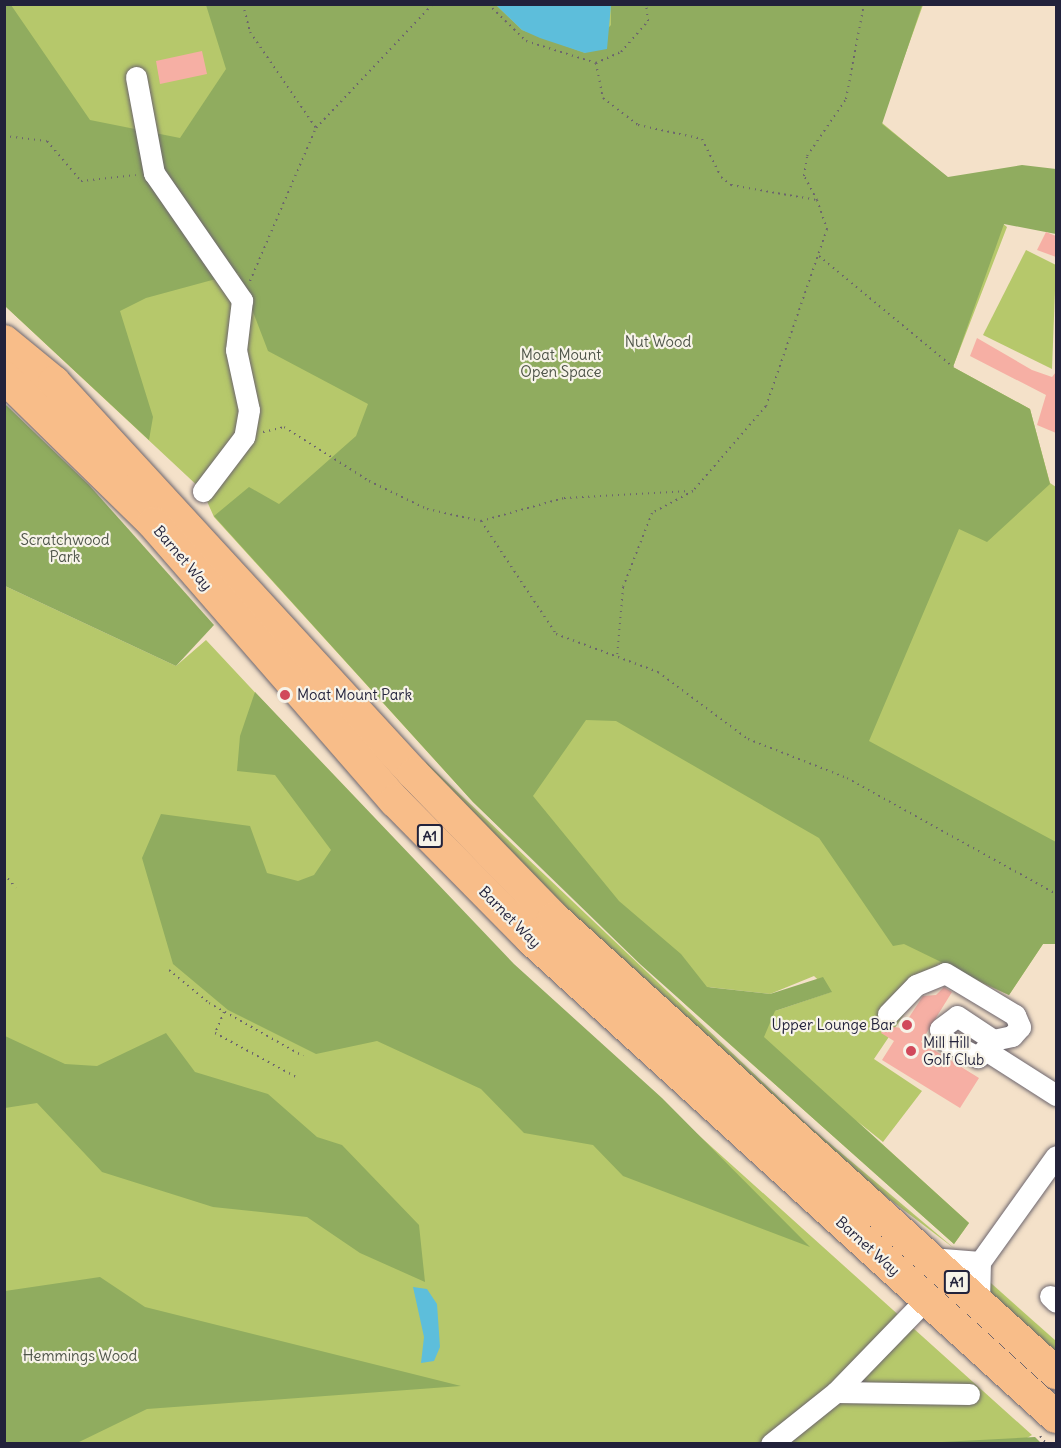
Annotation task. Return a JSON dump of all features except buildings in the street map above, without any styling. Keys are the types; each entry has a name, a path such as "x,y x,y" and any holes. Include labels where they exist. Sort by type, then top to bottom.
{"highway":[{"name":"Barnet Way","path":"4,341 54,382 414,774 555,918 1056,1373"},
{"name":"Barnet Way","path":"4,376 153,523 395,801 531,939 926,1299 1048,1427"}],"lane":[{"path":"136,78 154,173 242,300 236,350 249,410 244,437 229,463 203,491"},
{"path":"888,1014 916,985 945,973 1015,1015 1020,1027 1012,1036 990,1045 1056,1095"},
{"path":"979,1302 980,1262 1056,1156"},
{"path":"930,1257 980,1262"},
{"path":"771,1443 836,1392 926,1299"},
{"path":"836,1392 969,1394"}],"path":[{"path":"243,4 250,32 316,128"},
{"path":"242,300 316,128 434,4"},
{"path":"488,4 526,41 596,63 621,52 648,21 646,4"},
{"path":"617,657 623,587 652,513 693,491 766,406 827,229 817,200 804,176 807,156 846,99 864,4"},
{"path":"596,63 603,98 638,125 702,139 731,185 817,200"},
{"path":"4,136 46,141 81,181 154,173"},
{"path":"819,256 953,368"},
{"path":"244,437 284,427 369,482 427,509 480,520 564,498 693,491"},
{"path":"480,520 556,634 658,672 748,739 847,778 1056,894"},
{"path":"4,874 16,888"},
{"path":"169,970 224,1012 303,1056"},
{"path":"224,1012 215,1033 298,1078"},
{"path":"1047,1443 1048,1427"}],"green space":[{"name":"Nut Wood","path":"4,5 923,5 881,122 1007,227 953,367 1030,409 1050,483 1056,487 1056,944 1043,944 1009,995 938,964 874,1059 922,1091 883,1142 857,1121 969,1223 954,1244 687,1006 473,802 214,517 202,490 5,306","holes":["814,976 831,992 775,1011 708,987 770,994"]},
{"name":"Nut Wood","path":"4,5 11,5 90,120 180,138 226,69 206,5 496,5 522,30 585,53 611,25 611,5 922,5 882,124 948,177 1022,165 1056,169 1056,234 1004,224 953,367 1030,409 1050,484 987,542 959,529 869,741 1056,842 1056,944 1043,944 1009,995 904,944 893,946 819,838 616,721 586,720 533,796 619,901 681,954 707,987 770,994 823,977 832,992 775,1011 764,1037 969,1223 954,1244 640,964 473,802 214,516 249,487 279,504 356,436 368,404 268,351 238,273 146,298 120,311 153,417 149,440 5,306"},
{"path":"1026,250 1056,265 1052,369 983,335"},
{"name":"Scratchwood Park","path":"4,403 89,485 214,625 176,666 5,586"},
{"path":"5,586 176,666 206,640 514,969 1032,1435 1017,1444 5,1444"},
{"path":"255,692 514,964 662,1098 810,1247 623,1176 593,1145 524,1133 481,1089 377,1041 316,1054 228,1010 173,964 142,858 161,814 250,826 267,873 298,881 314,875 331,850 275,775 237,771 240,736"},
{"path":"416,759 426,762 807,1124 955,1249 855,1173 590,933"},
{"path":"166,1033 195,1072 268,1094 317,1137 342,1145 419,1225 425,1282 360,1253 307,1217 213,1207 102,1172 37,1103 5,1108 5,1036 65,1064 97,1066"},
{"path":"983,1276 1056,1341 1056,1358 985,1292"},
{"name":"Hemmings Wood","path":"100,1277 145,1307 461,1386 147,1409 77,1443 5,1443 5,1291"},
{"path":"1035,1437 1041,1443 937,1443 942,1442"}],"water":[{"path":"496,5 611,5 607,49 585,53 540,38 522,30"},
{"path":"413,1287 427,1289 437,1304 440,1347 434,1361 421,1363 424,1337"}],"place":[{"name":"Moat Mount Park","path":"285,695"},
{"name":"Upper Lounge Bar","path":"907,1025"},
{"name":"Mill Hill Golf Club","path":"911,1051"}],"park label":[{"name":"Moat Mount Open Space","path":"561,362"}]}
